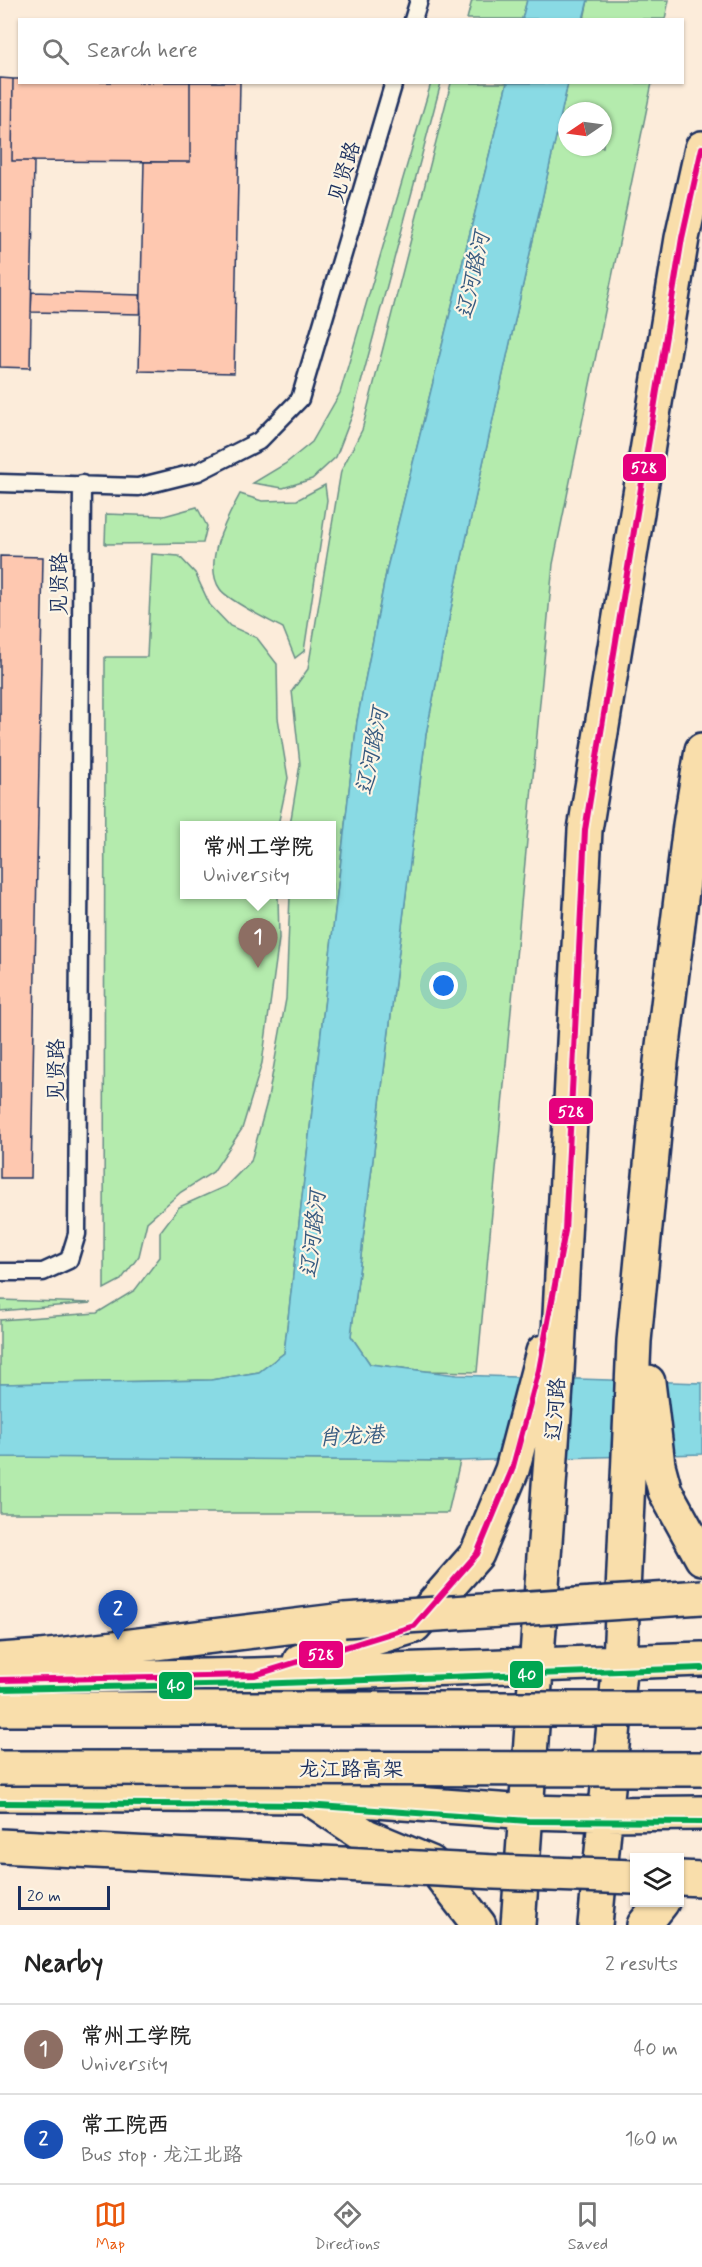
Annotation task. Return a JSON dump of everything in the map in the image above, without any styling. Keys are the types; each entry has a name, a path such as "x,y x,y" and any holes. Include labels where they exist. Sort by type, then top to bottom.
{"main road":[{"name":"辽河路","path":"518,1925 528,1812 550,1472 548,1371 565,1231 585,830 682,238 702,147"},
{"path":"596,1925 620,1660 644,1464 640,1370 644,1237 661,1062 690,825 702,750"},
{"path":"255,1675 414,1626 477,1554 512,1470 548,1371"},
{"path":"644,1464 665,1491 702,1558"},
{"path":"0,1660 344,1620 702,1597"},
{"path":"0,1680 255,1675 620,1660 702,1659"},
{"path":"0,1709 702,1709"},
{"name":"龙江路高架","path":"0,1768 702,1769"},
{"path":"0,1794 306,1796 528,1812 606,1814 702,1812"},
{"path":"306,1796 366,1836 431,1863 479,1925"},
{"path":"0,1846 630,1877"},
{"path":"684,1878 702,1867"},
{"path":"684,1878 702,1879"},
{"path":"644,1925 658,1907"}],"lane":[{"path":"414,18 419,0"},
{"name":"见贤路","path":"0,1272 43,1272 69,1260 77,1234 82,484 138,487 198,472 259,441 300,399 393,84"},
{"path":"0,483 82,484"}],"green space":[{"path":"472,0 527,0 522,18 467,18"},
{"path":"588,0 669,0 665,18 584,18"},
{"path":"431,84 441,84 353,413 336,457 312,479 283,488 253,483 285,464 312,442 340,393"},
{"path":"451,84 507,84 387,568 357,721 284,1353 259,1372 211,1380 0,1384 0,1320 97,1313 135,1290 160,1257 160,1232 179,1207 226,1186 251,1161 268,1098 286,999 290,899 336,899 336,821 291,821 300,764 292,691 308,669 341,471 362,430"},
{"path":"568,84 652,84 553,564 477,1372 426,1371 370,1364 351,1336 426,734 455,589 558,128 558,156 612,156 612,102 564,102"},
{"path":"325,485 327,500 304,651 295,658 283,628 240,604 220,589 215,578 215,554 223,528 240,494 262,501 297,500"},
{"path":"197,507 207,526 203,543 105,544 106,514 164,516"},
{"path":"152,554 179,556 195,573 210,605 230,626 257,638 277,664 278,718 288,778 279,821 180,821 180,899 278,899 279,939 262,1063 242,1129 213,1172 181,1192 147,1222 139,1256 121,1280 104,1289 105,657 147,657"},
{"path":"0,1300 91,1303 0,1311"},
{"path":"0,1457 460,1461 448,1513 0,1513"}],"water":[{"path":"527,0 588,0 583,18 522,18"},
{"path":"507,84 568,84 564,102 558,102 558,128 455,589 426,734 351,1336 370,1364 457,1375 702,1383 702,1454 460,1461 0,1457 0,1384 211,1380 259,1372 284,1353 357,721 387,568"}],"building":[{"path":"0,78 13,79 12,161 34,161 30,368 0,367"},
{"path":"13,79 18,79 18,84 190,84 190,162 12,161"},
{"path":"190,84 240,84 234,373 139,371 144,162 190,162"},
{"path":"32,292 140,295 141,314 31,312"},
{"path":"0,556 43,557 31,1178 0,1178"}],"transit line":[{"name":"528","path":"0,1680 255,1675 414,1626 477,1554 512,1470 539,1370 565,1231 585,830 682,238 702,148"},
{"name":"40","path":"0,1689 255,1684 702,1668"},
{"name":"40","path":"0,1803 306,1805 528,1821 702,1822"}],"place":[{"name":"常州工学院","path":"258,968"},
{"name":"常工院西","path":"118,1640"}],"water label":[{"name":"辽河路河","path":"472,275"},
{"name":"辽河路河","path":"371,751"},
{"name":"辽河路河","path":"312,1234"},
{"name":"肖龙港","path":"351,1435"}]}
